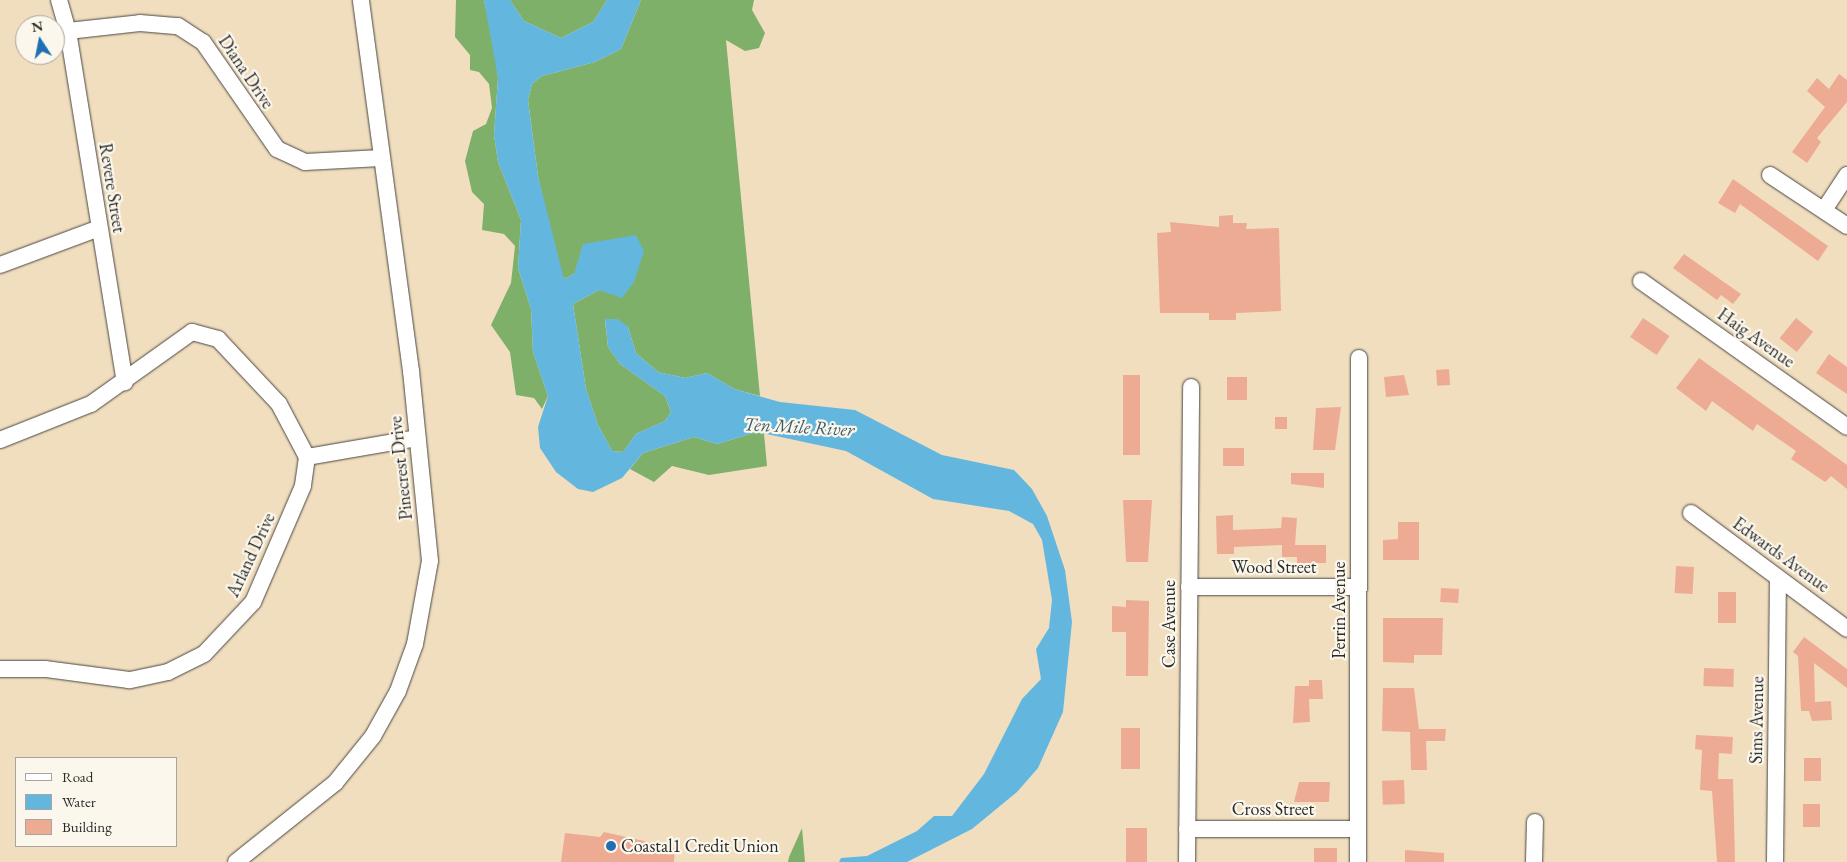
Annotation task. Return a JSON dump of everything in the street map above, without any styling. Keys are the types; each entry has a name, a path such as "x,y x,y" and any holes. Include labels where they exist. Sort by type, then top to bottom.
{"street":[{"name":"Revere Street","path":"59,0 68,31 97,229 125,382"},
{"name":"Pinecrest Drive","path":"236,862 335,783 373,736 398,691 415,644 430,561 417,438 361,0"},
{"name":"Diana Drive","path":"68,31 140,23 178,26 203,42 276,148 305,162 381,158"},
{"path":"1770,175 1847,226"},
{"path":"1824,210 1847,175"},
{"path":"0,265 97,229"},
{"name":"Haig Avenue","path":"1641,281 1847,427"},
{"path":"0,440 91,404 125,382 178,338 192,332 208,334 279,404 307,457 417,438"},
{"name":"Perrin Avenue","path":"1358,862 1359,358"},
{"name":"Case Avenue","path":"1187,862 1191,387"},
{"name":"Arland Drive","path":"0,669 45,669 129,680 168,672 204,654 253,602 303,486 307,457"},
{"name":"Edwards Avenue","path":"1691,513 1847,629"},
{"name":"Sims Avenue","path":"1775,862 1778,578"},
{"name":"Wood Street","path":"1189,587 1359,587"},
{"path":"1534,862 1535,822"},
{"name":"Cross Street","path":"1187,829 1358,829"}],"green space":[{"path":"456,0 484,0 494,45 498,78 494,135 498,162 521,220 518,268 531,309 533,352 548,396 542,409 534,398 516,395 510,352 491,325 511,283 515,246 504,234 482,230 484,204 472,192 465,161 473,131 486,124 492,108 489,84 479,72 470,70 470,55 455,37"},
{"path":"510,0 607,0 593,22 561,38 524,21"},
{"path":"641,0 754,0 752,10 765,33 759,48 745,51 726,40 760,396 734,389 707,373 685,378 658,372 636,353 628,327 605,320 608,347 620,364 665,396 671,412 665,421 636,434 623,452 612,451 598,425 586,389 573,304 599,290 574,274 564,279 557,264 538,176 528,100 532,84 542,76 595,62 621,49"},
{"path":"757,432 764,434 767,466 709,475 672,466 654,482 630,469 643,453 694,437 717,444"},
{"path":"802,828 805,862 788,862 789,857"}],"water":[{"name":"Ten Mile River","path":"484,0 510,0 524,21 561,38 593,22 607,0 641,0 621,49 595,62 542,76 532,84 528,100 538,176 564,279 574,274 583,244 636,235 644,251 634,282 622,298 599,290 573,304 586,389 598,425 612,451 623,452 636,434 665,421 671,412 665,396 620,364 608,347 605,319 618,319 628,327 636,353 658,372 685,378 707,373 734,389 780,402 855,410 942,455 1014,470 1032,489 1047,516 1065,570 1072,622 1063,712 1038,768 1017,792 972,829 907,862 839,862 841,858 867,856 917,831 934,816 952,816 984,774 1022,699 1041,679 1036,649 1049,628 1052,600 1042,540 1033,524 1009,511 933,499 846,451 757,432 717,444 694,437 643,453 622,478 593,492 578,489 556,472 540,448 538,427 548,396 533,352 531,309 518,268 521,220 498,162 494,135 498,78"}],"building":[{"path":"1839,74 1847,80 1847,102 1817,138 1821,142 1807,163 1792,152 1825,107 1807,91 1817,78 1829,89"},
{"path":"1733,179 1828,246 1818,261 1740,204 1735,213 1718,203"},
{"path":"1233,215 1233,223 1247,223 1246,229 1279,228 1281,311 1236,313 1236,320 1209,320 1209,313 1160,313 1157,233 1171,232 1170,222 1219,227 1219,216"},
{"path":"1684,254 1741,294 1733,304 1721,295 1717,300 1673,268"},
{"path":"1643,318 1670,336 1657,355 1630,337"},
{"path":"1796,318 1813,332 1797,352 1780,338"},
{"path":"1829,354 1847,367 1847,394 1816,373"},
{"path":"1699,358 1847,465 1847,489 1831,476 1825,482 1791,459 1796,451 1757,424 1753,431 1712,401 1706,411 1676,388"},
{"path":"1449,369 1450,385 1437,386 1436,370"},
{"path":"1123,375 1140,375 1140,455 1123,455"},
{"path":"1404,375 1409,395 1386,397 1384,377"},
{"path":"1227,377 1247,377 1247,400 1227,400"},
{"path":"1341,407 1335,450 1313,450 1316,408"},
{"path":"1275,417 1287,417 1287,429 1275,429"},
{"path":"1223,448 1244,448 1244,466 1223,466"},
{"path":"1291,473 1324,473 1324,488 1291,484"},
{"path":"1123,500 1152,500 1148,562 1126,562"},
{"path":"1233,515 1233,530 1281,528 1282,517 1297,518 1295,545 1326,545 1326,563 1297,563 1297,557 1282,557 1282,545 1234,547 1234,554 1217,554 1216,516"},
{"path":"1398,522 1419,522 1419,560 1383,560 1383,540 1398,539"},
{"path":"1676,566 1694,567 1693,594 1675,593"},
{"path":"1441,588 1459,589 1458,603 1440,602"},
{"path":"1718,592 1736,592 1736,623 1718,623"},
{"path":"1126,600 1149,601 1148,676 1126,676 1126,632 1112,632 1112,606 1126,607"},
{"path":"1383,618 1443,618 1442,655 1414,655 1414,663 1383,662"},
{"path":"1804,637 1847,669 1847,688 1814,663 1815,702 1831,701 1832,720 1812,721 1809,711 1801,711 1798,656 1793,652"},
{"path":"1704,668 1734,669 1733,687 1703,686"},
{"path":"1309,680 1322,680 1323,699 1309,699 1310,722 1293,723 1295,686 1309,686"},
{"path":"1383,688 1414,688 1419,729 1446,729 1445,741 1426,741 1427,770 1411,770 1410,732 1382,731"},
{"path":"1121,728 1140,728 1140,769 1121,769"},
{"path":"1696,735 1733,737 1732,754 1719,753 1718,779 1733,779 1735,862 1717,862 1712,791 1700,790 1702,750 1695,749"},
{"path":"1804,758 1821,758 1821,781 1804,781"},
{"path":"1404,780 1405,804 1383,805 1382,781"},
{"path":"1299,782 1330,782 1329,802 1294,802"},
{"path":"1803,804 1820,804 1820,827 1803,827"},
{"path":"1126,828 1147,828 1147,862 1126,862"},
{"name":"Coastal1 Credit Union","path":"604,832 675,848 674,862 561,862 565,833 600,837"},
{"path":"1314,848 1337,848 1337,862 1314,862"},
{"path":"1405,850 1444,853 1444,862 1405,862"}],"place":[{"name":"Coastal1 Credit Union","path":"611,846"}]}
